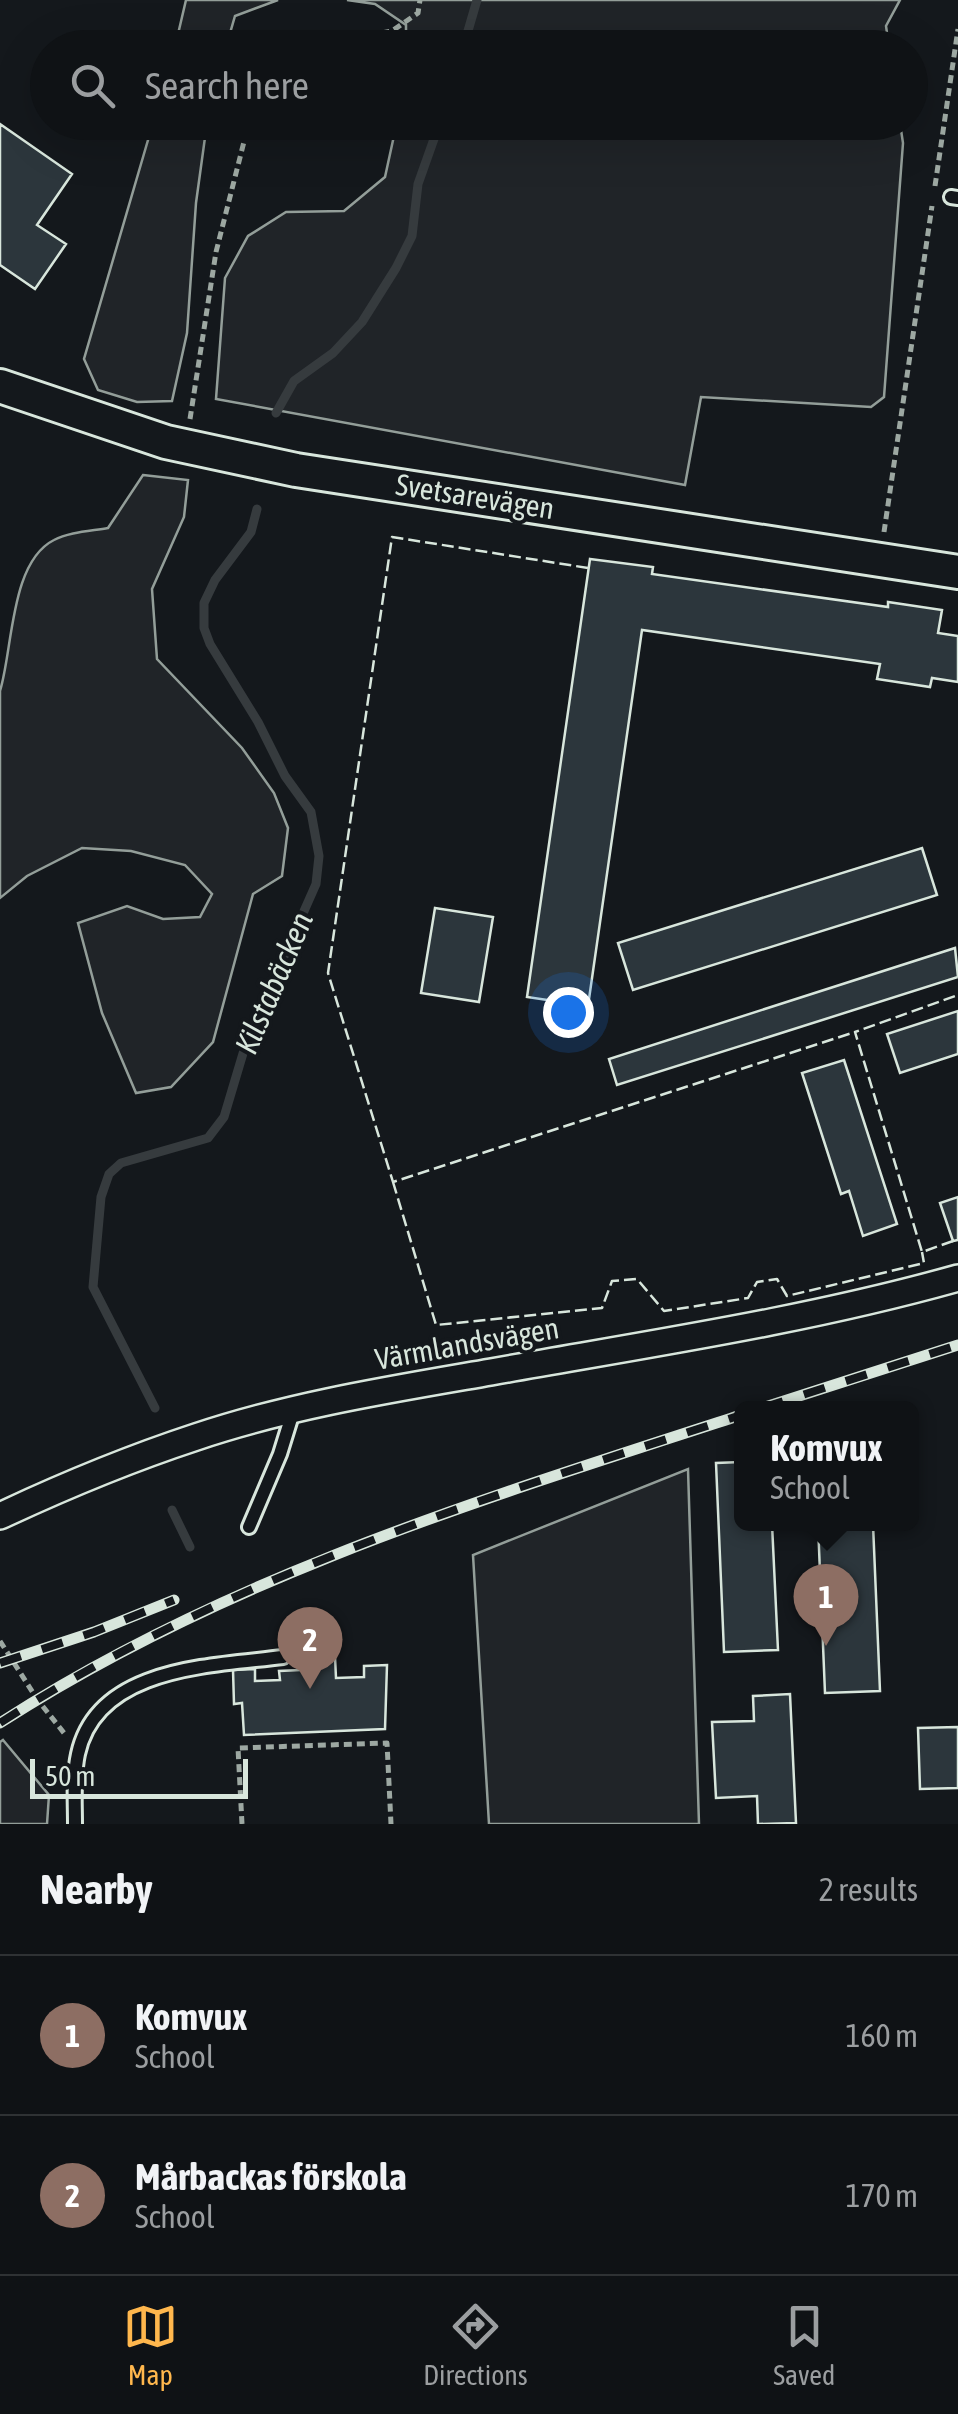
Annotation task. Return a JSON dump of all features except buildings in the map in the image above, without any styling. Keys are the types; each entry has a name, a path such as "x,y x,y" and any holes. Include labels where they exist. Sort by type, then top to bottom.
{"street":[{"name":"Svetsarevägen","path":"0,386 185,447 296,470 958,572"},
{"name":"Värmlandsvägen","path":"0,1516 86,1478 199,1436 293,1412 407,1386 802,1318 958,1278"}],"lane":[{"path":"249,1528 293,1412"},
{"path":"76,1824 78,1750 101,1711 116,1698 146,1681 184,1670 283,1657"}],"path":[{"path":"393,30 418,13 420,0"},
{"path":"880,560 958,29"},
{"path":"185,447 216,252 244,140"},
{"path":"0,1642 37,1699 78,1750"},
{"path":"242,1824 238,1748 386,1743 391,1824"}],"shaded area":[{"path":"186,0 278,0 235,16 231,30 179,30"},
{"path":"347,0 900,0 887,30 406,30 406,25 375,4"},
{"path":"148,140 205,140 187,333 172,401 137,402 98,390 84,359"},
{"path":"393,140 903,140 884,397 871,407 701,397 685,485 216,399 225,278 248,236 286,212 344,211 385,177"},
{"path":"143,475 188,480 184,517 152,589 157,659 242,748 274,793 288,828 282,876 253,894 213,1042 171,1087 136,1093 102,1013 78,923 127,906 163,919 200,917 212,894 185,865 131,851 82,848 27,876 0,898 0,691 15,608 29,567 54,540 108,528"},
{"path":"688,1469 699,1824 489,1824 473,1555"},
{"path":"3,1740 49,1795 47,1824 0,1824"}],"waterway":[{"name":"Kilstabäcken","path":"468,30 477,0"},
{"name":"Kilstabäcken","path":"276,413 294,381 333,353 362,322 396,268 412,236 418,184 434,140"},
{"name":"Kilstabäcken","path":"155,1408 93,1287 101,1197 109,1174 121,1163 208,1138 224,1117 247,1040 316,884 319,856 311,812 285,776 204,628 204,603 215,580 251,532 257,509"},
{"name":"Kilstabäcken","path":"172,1510 190,1547"}],"railway":[{"path":"784,1401 958,1345"},
{"path":"0,1723 87,1671 267,1583 454,1510 734,1417"},
{"path":"0,1663 174,1600"}],"fence":[{"path":"588,568 392,537 328,973 393,1182 855,1032"},
{"path":"953,1241 922,1252 855,1032 958,995"},
{"path":"393,1182 436,1325 602,1308 612,1281 637,1279 664,1311 748,1298 757,1282 777,1279 787,1296 924,1263 922,1252"}],"place":[{"name":"Komvux","path":"826,1646"},
{"name":"Mårbackas förskola","path":"310,1689"}]}
